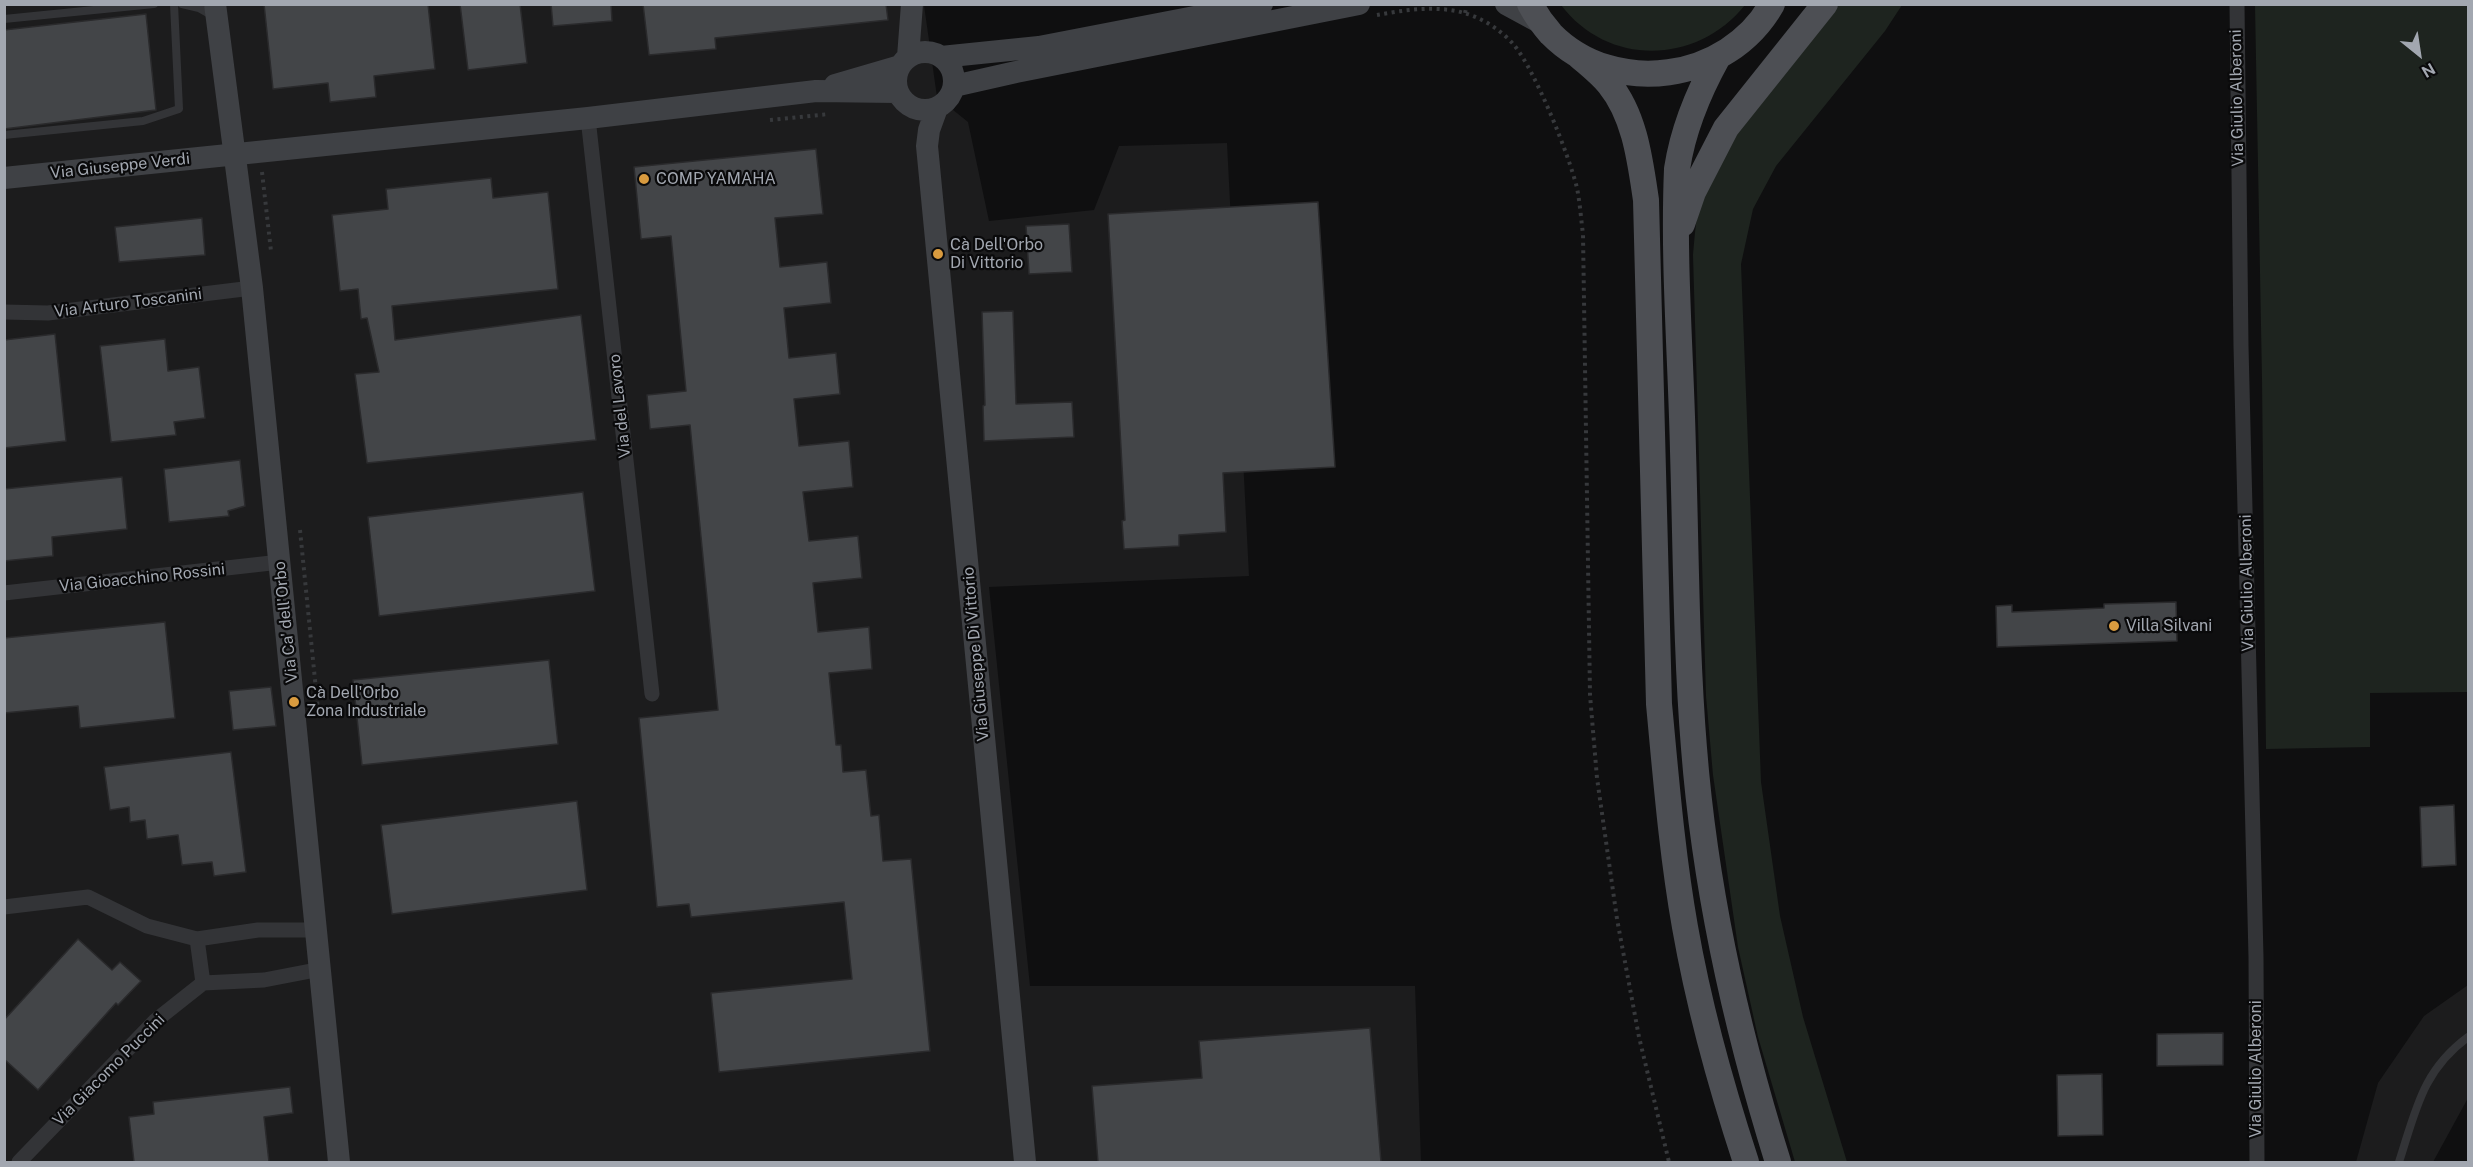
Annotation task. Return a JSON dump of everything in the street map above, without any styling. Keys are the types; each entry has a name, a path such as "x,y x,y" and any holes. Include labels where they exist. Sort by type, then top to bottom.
{"main road":[{"path":"1578,55 1605,67 1633,74 1663,74 1691,69 1718,57 1744,39 1766,16 1772,4"},
{"path":"1677,241 1693,192 1726,128 1825,4"},
{"path":"1535,14 1552,35 1610,84 1626,113 1638,150 1646,200 1659,704 1667,790 1685,927 1728,1106 1746,1162"},
{"path":"1718,57 1700,91 1681,142 1677,169 1687,637 1701,819 1720,937 1738,1022 1778,1162"}],"street":[{"path":"236,153 588,118 816,91 904,62 915,54 936,55 1039,47 1262,4"},
{"path":"1506,4 1535,14"},
{"name":"Via Giulio Alberoni","path":"2237,4 2241,346 2256,957 2257,1162"},
{"path":"816,91 904,100 920,111 937,108 951,96 954,86 952,70 936,55 913,7"},
{"path":"904,100 896,74 904,62 913,7"},
{"path":"954,86 1016,72 1367,10"},
{"name":"Via Ca' dell'Orbo","path":"216,11 252,288 339,1162"},
{"name":"Via Giuseppe Di Vittorio","path":"904,100 927,146"},
{"name":"Via Giuseppe Di Vittorio","path":"937,108 928,130 927,146 1025,1162"},
{"name":"Via del Lavoro","path":"588,118 652,694"},
{"name":"Via Giuseppe Verdi","path":"4,178 236,153"},
{"name":"Via Arturo Toscanini","path":"4,312 48,313 252,288"},
{"name":"Via Gioacchino Rossini","path":"4,593 280,562"},
{"path":"4,906 88,897 147,926 197,939 258,930 316,930"},
{"path":"197,939 203,983 264,980 321,969"},
{"name":"Via Giacomo Puccini","path":"20,1162 155,1021 203,983"}],"lane":[{"path":"4,19 154,4"},
{"path":"4,135 143,121 179,109 174,4"},
{"path":"182,4 216,11"},
{"path":"2399,1162 2421,1095 2430,1076 2452,1049 2469,1037"}],"path":[{"path":"1464,13 1467,4"},
{"path":"1367,10 1424,9 1464,13 1495,27 1515,46 1528,69 1550,115 1577,189 1583,234 1590,695 1597,778 1617,920 1639,1037 1670,1162"}],"shaded area":[{"path":"5,5 924,5 937,97 968,122 989,221 1094,210 1119,146 1227,143 1249,576 989,587 1030,986 1415,986 1421,1162 5,1162"},
{"path":"1561,5 1745,5 1725,25 1703,39 1678,48 1653,51 1627,48 1603,40 1580,25"},
{"path":"1833,5 1902,5 1885,31 1776,166 1753,209 1741,264 1761,782 1780,916 1803,1017 1847,1162 1795,1162 1758,1037 1738,947 1713,775 1706,696 1693,255 1696,223 1703,192 1728,141 1761,94"},
{"path":"2255,5 2468,5 2468,692 2370,693 2370,747 2266,749"},
{"path":"2468,985 2468,1098 2433,1162 2356,1162 2378,1083 2424,1016"}],"building":[{"path":"264,4 428,4 435,69 374,76 376,97 330,102 328,83 273,89"},
{"path":"460,4 520,4 527,63 468,70"},
{"path":"551,4 611,4 612,21 553,26"},
{"path":"643,4 886,4 888,20 715,38 716,49 649,55"},
{"path":"146,14 156,110 4,129 4,30"},
{"path":"816,149 823,214 775,218 780,267 827,262 831,303 784,308 789,358 836,353 840,394 794,399 799,446 849,441 853,487 803,492 809,541 858,536 862,578 813,583 818,632 869,627 872,669 829,673 836,745 841,745 843,772 866,770 871,816 879,815 883,861 911,859 930,1051 719,1072 711,993 852,979 844,902 691,917 689,904 657,907 639,718 718,710 690,425 650,429 647,395 686,391 671,236 641,239 634,167"},
{"path":"491,178 493,198 548,192 558,289 392,306 395,340 581,315 596,440 367,463 355,374 379,372 367,318 361,319 358,289 340,291 332,215 388,209 386,189"},
{"path":"1318,202 1335,467 1223,473 1226,532 1179,535 1179,546 1124,549 1122,521 1125,520 1108,214"},
{"path":"202,218 205,255 119,262 115,227"},
{"path":"1069,224 1072,272 1029,274 1026,226"},
{"path":"1013,311 1016,404 1072,402 1074,437 984,441 982,312"},
{"path":"55,334 66,441 4,448 4,340"},
{"path":"165,339 168,371 199,367 205,418 174,422 176,435 111,442 100,346"},
{"path":"240,460 245,506 228,511 229,516 169,522 164,469"},
{"path":"122,477 127,529 52,537 53,556 4,561 4,489"},
{"path":"583,492 595,591 379,616 368,517"},
{"name":"Villa Silvani","path":"2176,602 2177,641 1997,647 1996,606 2012,605 2012,612 2104,608 2104,604"},
{"path":"165,622 175,718 80,728 78,706 4,713 4,638"},
{"path":"549,660 558,744 362,765 353,680"},
{"path":"271,687 276,726 233,730 229,691"},
{"path":"231,752 246,872 214,876 212,862 182,865 178,835 147,839 145,820 130,822 129,807 110,810 104,767"},
{"path":"577,801 587,890 392,914 381,825"},
{"path":"2454,805 2456,865 2422,867 2420,807"},
{"path":"78,939 112,970 120,962 141,981 118,1005 116,1003 38,1090 4,1059 4,1020"},
{"path":"1370,1028 1381,1162 1098,1162 1092,1086 1202,1078 1199,1041"},
{"path":"2223,1033 2223,1065 2157,1066 2157,1034"},
{"path":"2102,1074 2103,1135 2058,1136 2057,1075"},
{"path":"290,1087 293,1113 264,1117 269,1162 134,1162 129,1117 154,1114 153,1102"}],"place":[{"name":"COMP YAMAHA","path":"644,179"},
{"name":"Cà Dell'Orbo Di Vittorio","path":"938,254"},
{"name":"Villa Silvani","path":"2114,626"},
{"name":"Cà Dell'Orbo Zona Industriale","path":"294,702"}]}
